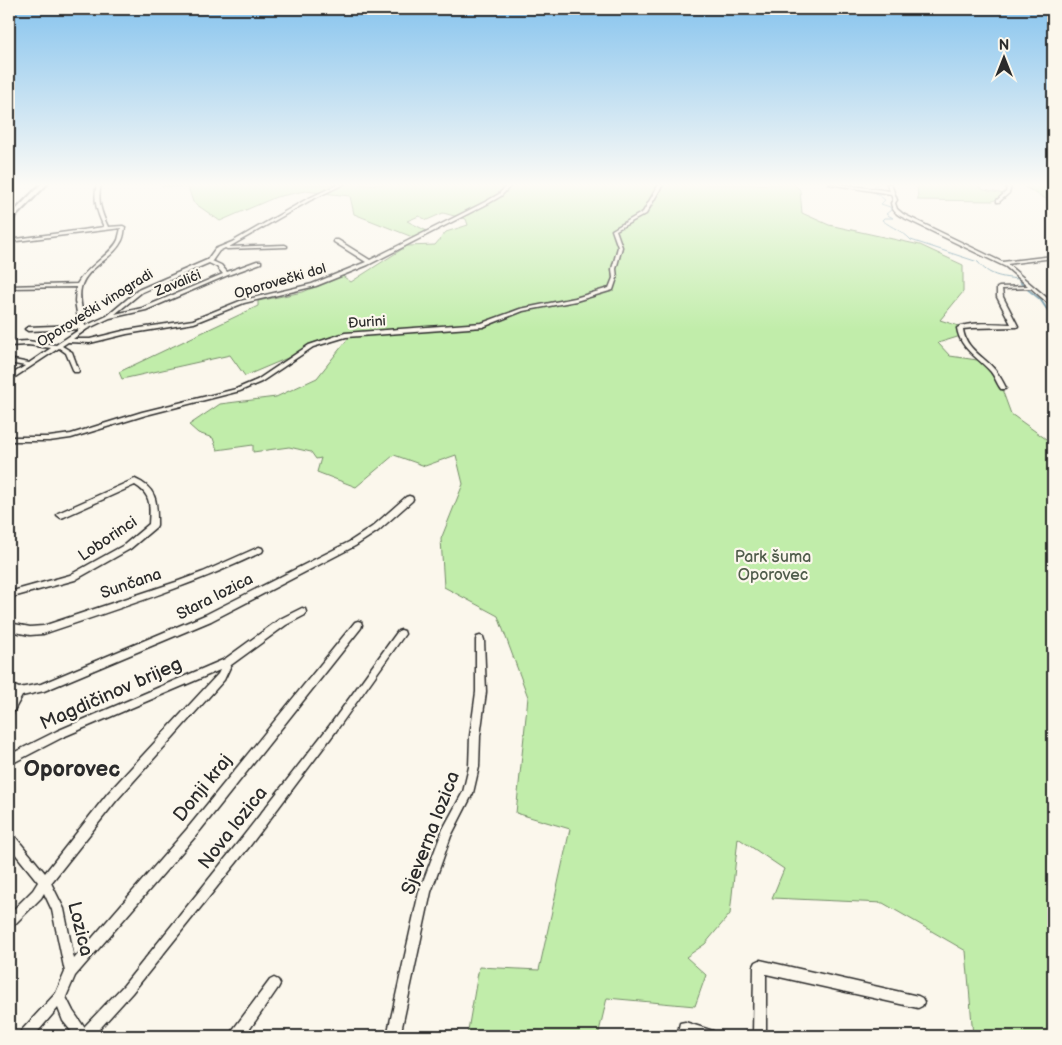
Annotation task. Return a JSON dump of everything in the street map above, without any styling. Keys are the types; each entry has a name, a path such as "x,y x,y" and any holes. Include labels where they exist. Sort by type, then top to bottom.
{"street":[{"path":"9,241 71,233"},
{"path":"28,330 83,327 78,299 79,285 100,259 119,241 121,233"},
{"name":"Oporovečki vinogradi","path":"9,379 83,327 108,317 140,292 209,261 213,253 249,233"},
{"name":"Oporovečki dol","path":"67,340 90,341 127,332 194,321 242,302 314,285 369,262 427,233"},
{"name":"Đurini","path":"9,438 49,439 70,436 144,413 238,390 259,381 312,346 345,335 484,325 522,310 576,299 611,289 615,278 614,269 620,247 615,233"},
{"path":"937,233 1012,269 1053,305"},
{"path":"336,241 369,262"},
{"path":"222,248 285,246"},
{"path":"1002,263 1053,257"},
{"name":"Zavalići","path":"209,261 219,266 226,274"},
{"name":"Zavalići","path":"108,317 144,309 258,262"},
{"path":"9,287 79,285"},
{"path":"1003,388 992,369 975,355 962,338 960,328 973,326 1015,326 1000,297 999,288 1031,287"},
{"path":"9,344 28,343 57,346 69,352 76,371"},
{"path":"9,361 28,365"},
{"name":"Loborinci","path":"9,595 72,578 126,547 153,525 153,498 146,487 135,482 61,515"},
{"name":"Stara lozica","path":"12,691 41,688 208,618 352,544 375,529 409,498"},
{"name":"Sunčana","path":"9,627 30,631 43,630 159,591 234,563 259,550"},
{"path":"9,922 37,894 112,797 221,677 228,662 283,622 302,612"},
{"name":"Donji kraj","path":"72,972 191,833 358,625"},
{"name":"Nova lozica","path":"83,1036 128,989 245,842 333,728 400,634"},
{"name":"Sjeverna lozica","path":"392,1036 425,892 447,833 468,793 474,767 475,736 481,692 480,640"},
{"name":"Magdičinov brijeg","path":"9,760 60,734 228,662"},
{"path":"9,711 12,691"},
{"name":"Lozica","path":"9,838 45,882 58,909 72,972 60,997"},
{"path":"759,1036 760,966 918,1002"},
{"path":"237,1036 274,984"},
{"path":"26,1036 60,997 68,1016 83,1036"},
{"path":"683,1036 685,1028 708,1036"}],"green space":[{"name":"Park šuma Oporovec","path":"402,233 424,233 415,238"},
{"name":"Park šuma Oporovec","path":"445,233 864,233 920,245 963,265 963,292 940,320 962,327 964,335 938,343 950,356 977,360 996,373 1011,414 1053,444 1053,1036 973,1036 966,951 883,903 772,898 784,869 738,838 730,914 705,944 686,957 706,975 695,1006 607,998 598,1036 467,1036 479,967 539,970 570,829 516,813 528,697 498,616 444,587 441,539 463,484 456,455 425,466 394,455 356,487 317,472 321,458 316,459 311,452 289,447 253,452 253,445 217,450 213,438 198,433 189,425 220,404 276,397 317,378 350,336 328,341 245,376 230,355 122,379 119,372 258,306 258,301 303,292 341,275 351,282 407,246 435,245"}],"waterway":[{"path":"902,233 911,240 978,262 991,273 1018,279 1022,284"},
{"path":"1026,288 1040,299 1053,318"}],"district":[{"name":"Oporovec","path":"72,769"}]}
